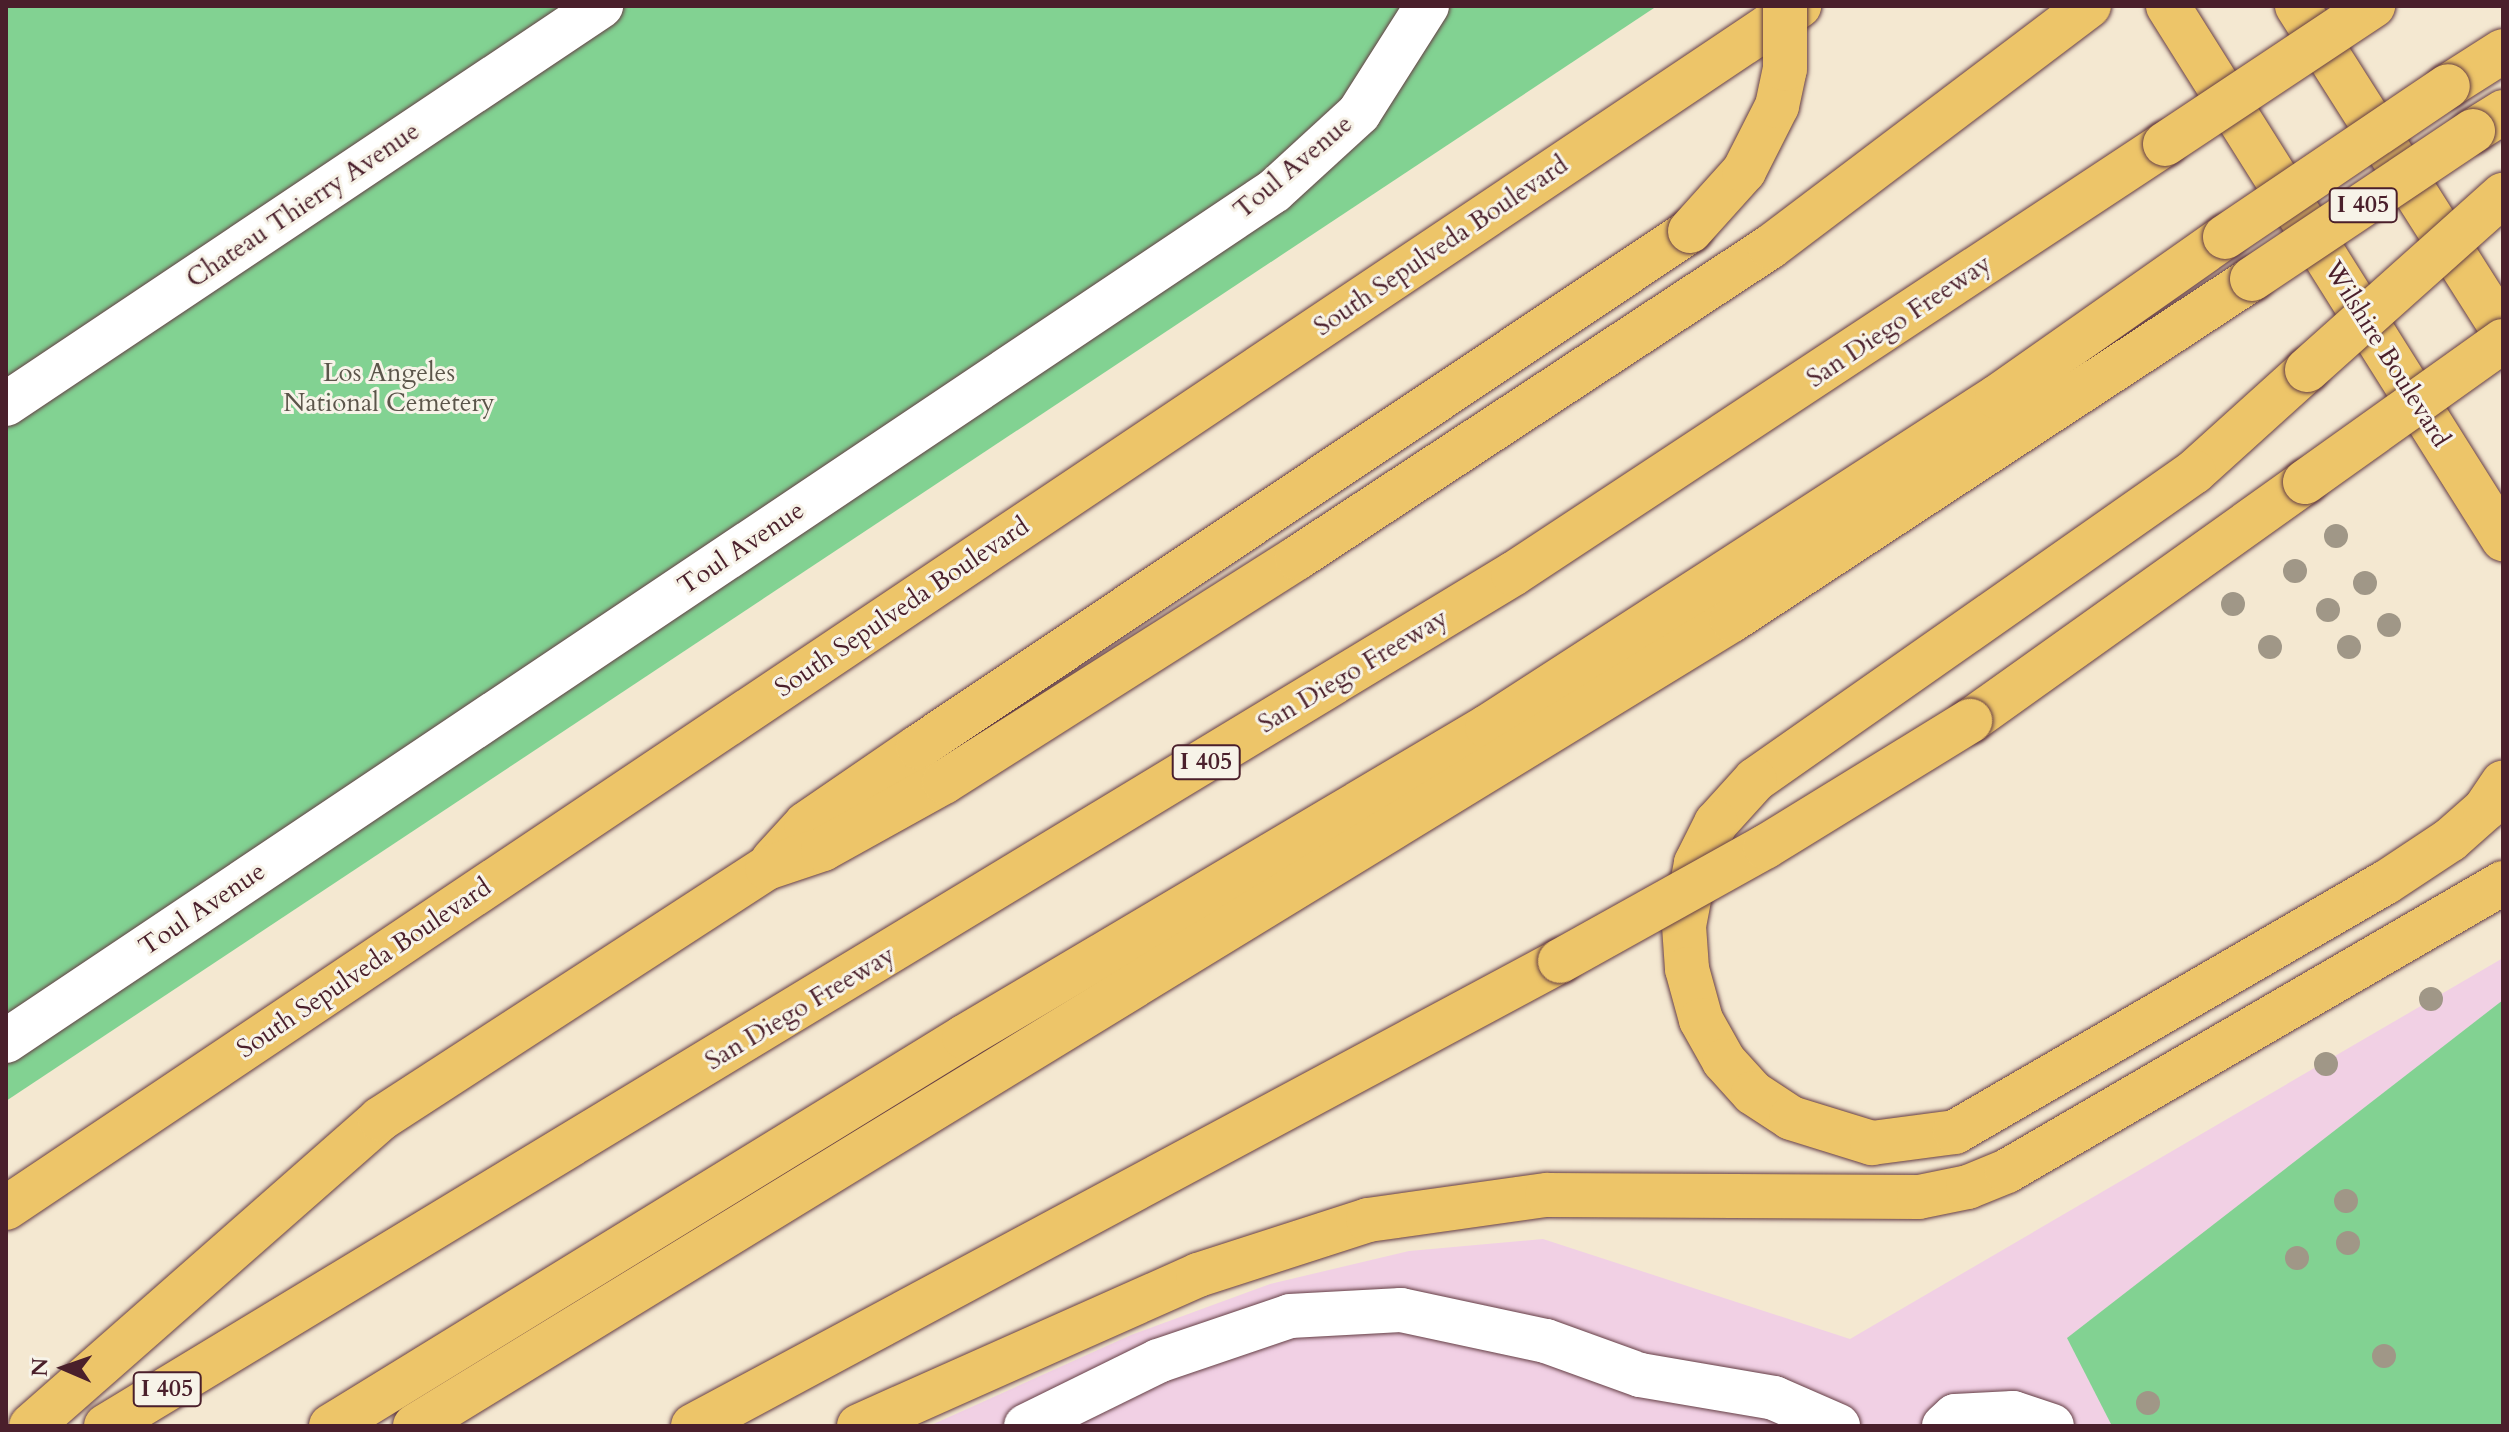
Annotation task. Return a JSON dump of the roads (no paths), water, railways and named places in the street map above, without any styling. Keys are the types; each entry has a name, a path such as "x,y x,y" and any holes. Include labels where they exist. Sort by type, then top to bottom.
{"main road":[{"path":"31,1426 380,1119 767,868 827,810 1690,231 1744,171 1777,106 1785,69 1785,6"},
{"name":"South Sepulveda Boulevard","path":"6,1208 1799,6"},
{"path":"767,868 823,849 944,782 1770,247 2089,6"},
{"name":"Wilshire Boulevard","path":"2168,6 2503,539"},
{"path":"2297,6 2503,330"},
{"name":"San Diego Freeway","path":"106,1426 1513,574 2373,6"},
{"path":"331,1426 950,1045 1487,727 1997,397 2225,237 2503,51"},
{"name":"I 405","path":"415,1426 1732,620 2488,121"},
{"path":"2503,195 2194,472 1755,780 1716,823 1696,863 1684,926 1687,969 1701,1020 1724,1061 1753,1093 1791,1118 1872,1143 1955,1132 2385,883 2450,840 2485,809 2503,782"},
{"path":"693,1426 1560,961 1765,847 1970,721 2503,341"},
{"path":"859,1426 1198,1275 1368,1220 1547,1195 1919,1197 1968,1187 2007,1171 2503,883"}],"street":[{"name":"Chateau Thierry Avenue","path":"6,404 601,6"},
{"name":"Toul Avenue","path":"6,1041 1274,191 1359,113 1427,6"},
{"path":"1026,1426 1158,1361 1290,1316 1401,1310 1546,1341 1640,1375 1774,1398 1838,1426"},
{"path":"1944,1426 1955,1416 2013,1413 2052,1426"}],"park label":[{"name":"Los Angeles National Cemetery","path":"389,388"}]}
